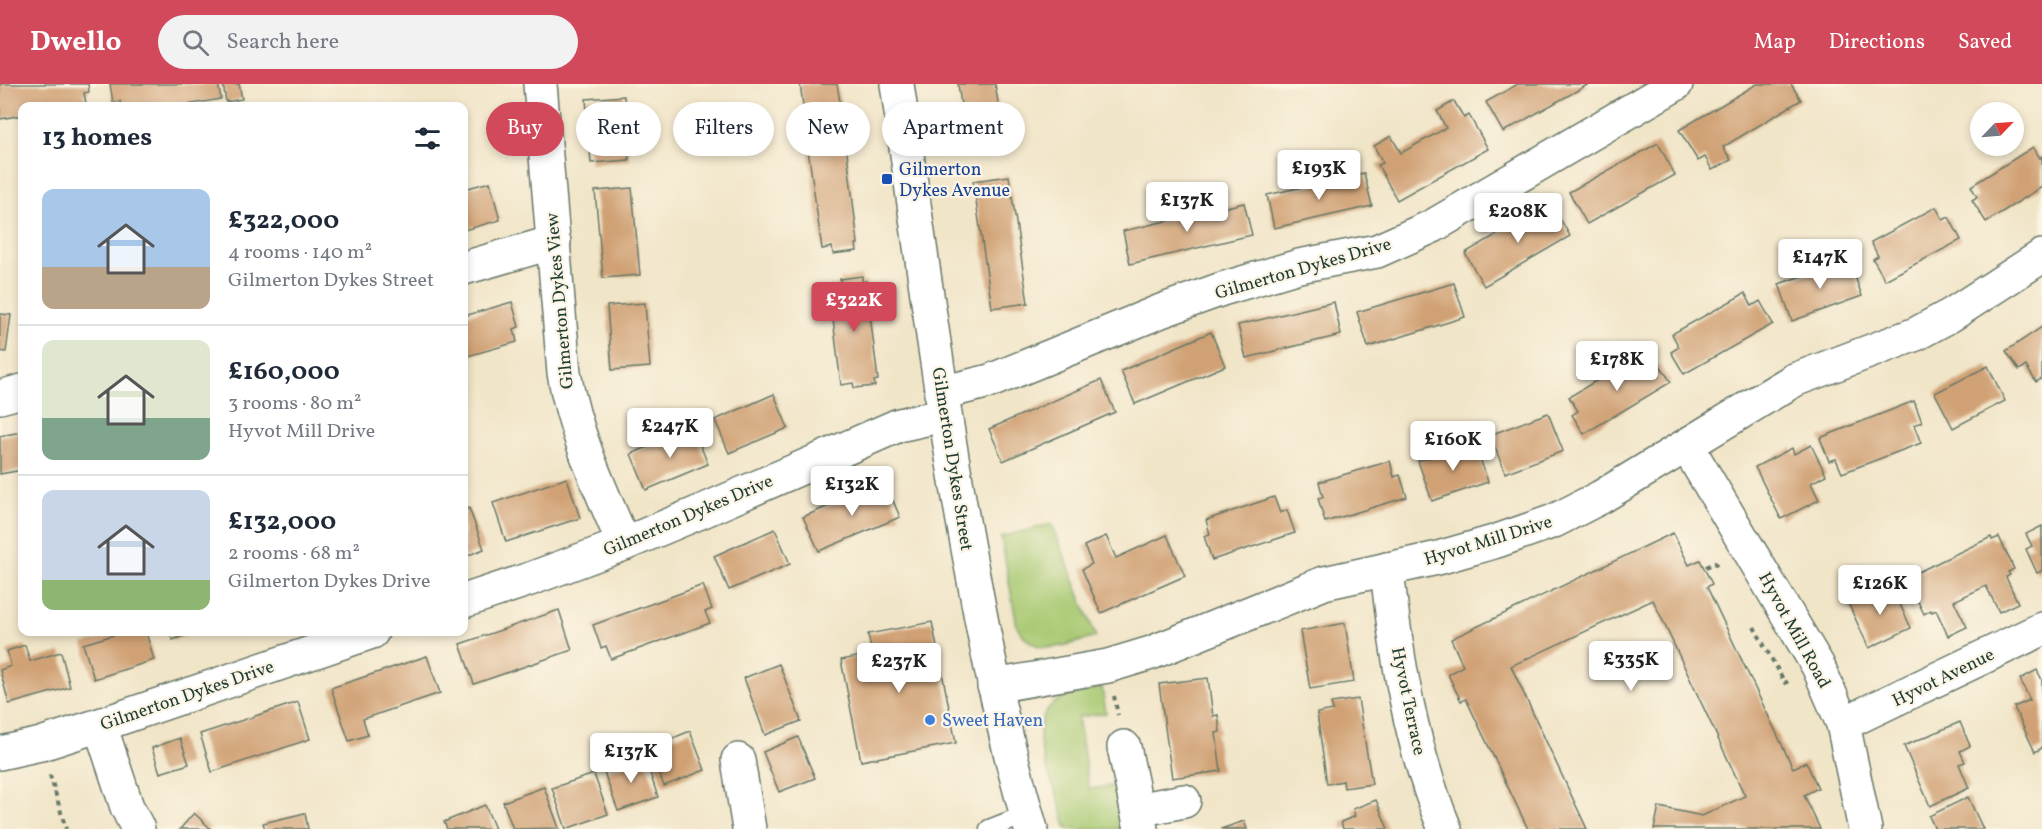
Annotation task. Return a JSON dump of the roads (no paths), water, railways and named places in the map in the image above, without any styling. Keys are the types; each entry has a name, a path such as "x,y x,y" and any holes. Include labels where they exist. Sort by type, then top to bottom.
{"street":[{"name":"Gilmerton Dykes View","path":"540,84 568,398 586,450 624,544"},
{"name":"Gilmerton Dykes Street","path":"897,84 959,506 994,686 1029,822"},
{"name":"Gilmerton Dykes Drive","path":"468,600 624,544 898,425 990,381 1161,311 1222,289 1299,266 1377,251 1433,226 1676,84"},
{"path":"468,267 554,242"},
{"name":"Hyvot Mill Drive","path":"994,686 1108,666 1151,652 1324,583 1438,558 1554,521 1601,497 1794,380 1916,334 1951,315 2042,256"},
{"path":"0,397 18,392"},
{"name":"Hyvot Mill Road","path":"1687,446 1818,666 1844,724 1864,829"},
{"name":"Hyvot Terrace","path":"1386,569 1390,606 1412,724 1423,767 1445,829"},
{"name":"Hyvot Avenue","path":"1844,724 2042,629"},
{"name":"Gilmerton Dykes Drive","path":"0,753 41,744 100,725 360,636"},
{"path":"100,725 127,807 138,829"},
{"path":"1124,747 1139,819 1184,801"},
{"path":"738,760 750,829"}],"lane":[{"path":"989,829 1029,822"}],"place":[{"name":"Gilmerton Dykes Avenue","path":"887,179"},
{"name":"Sweet Haven","path":"930,720"}]}
